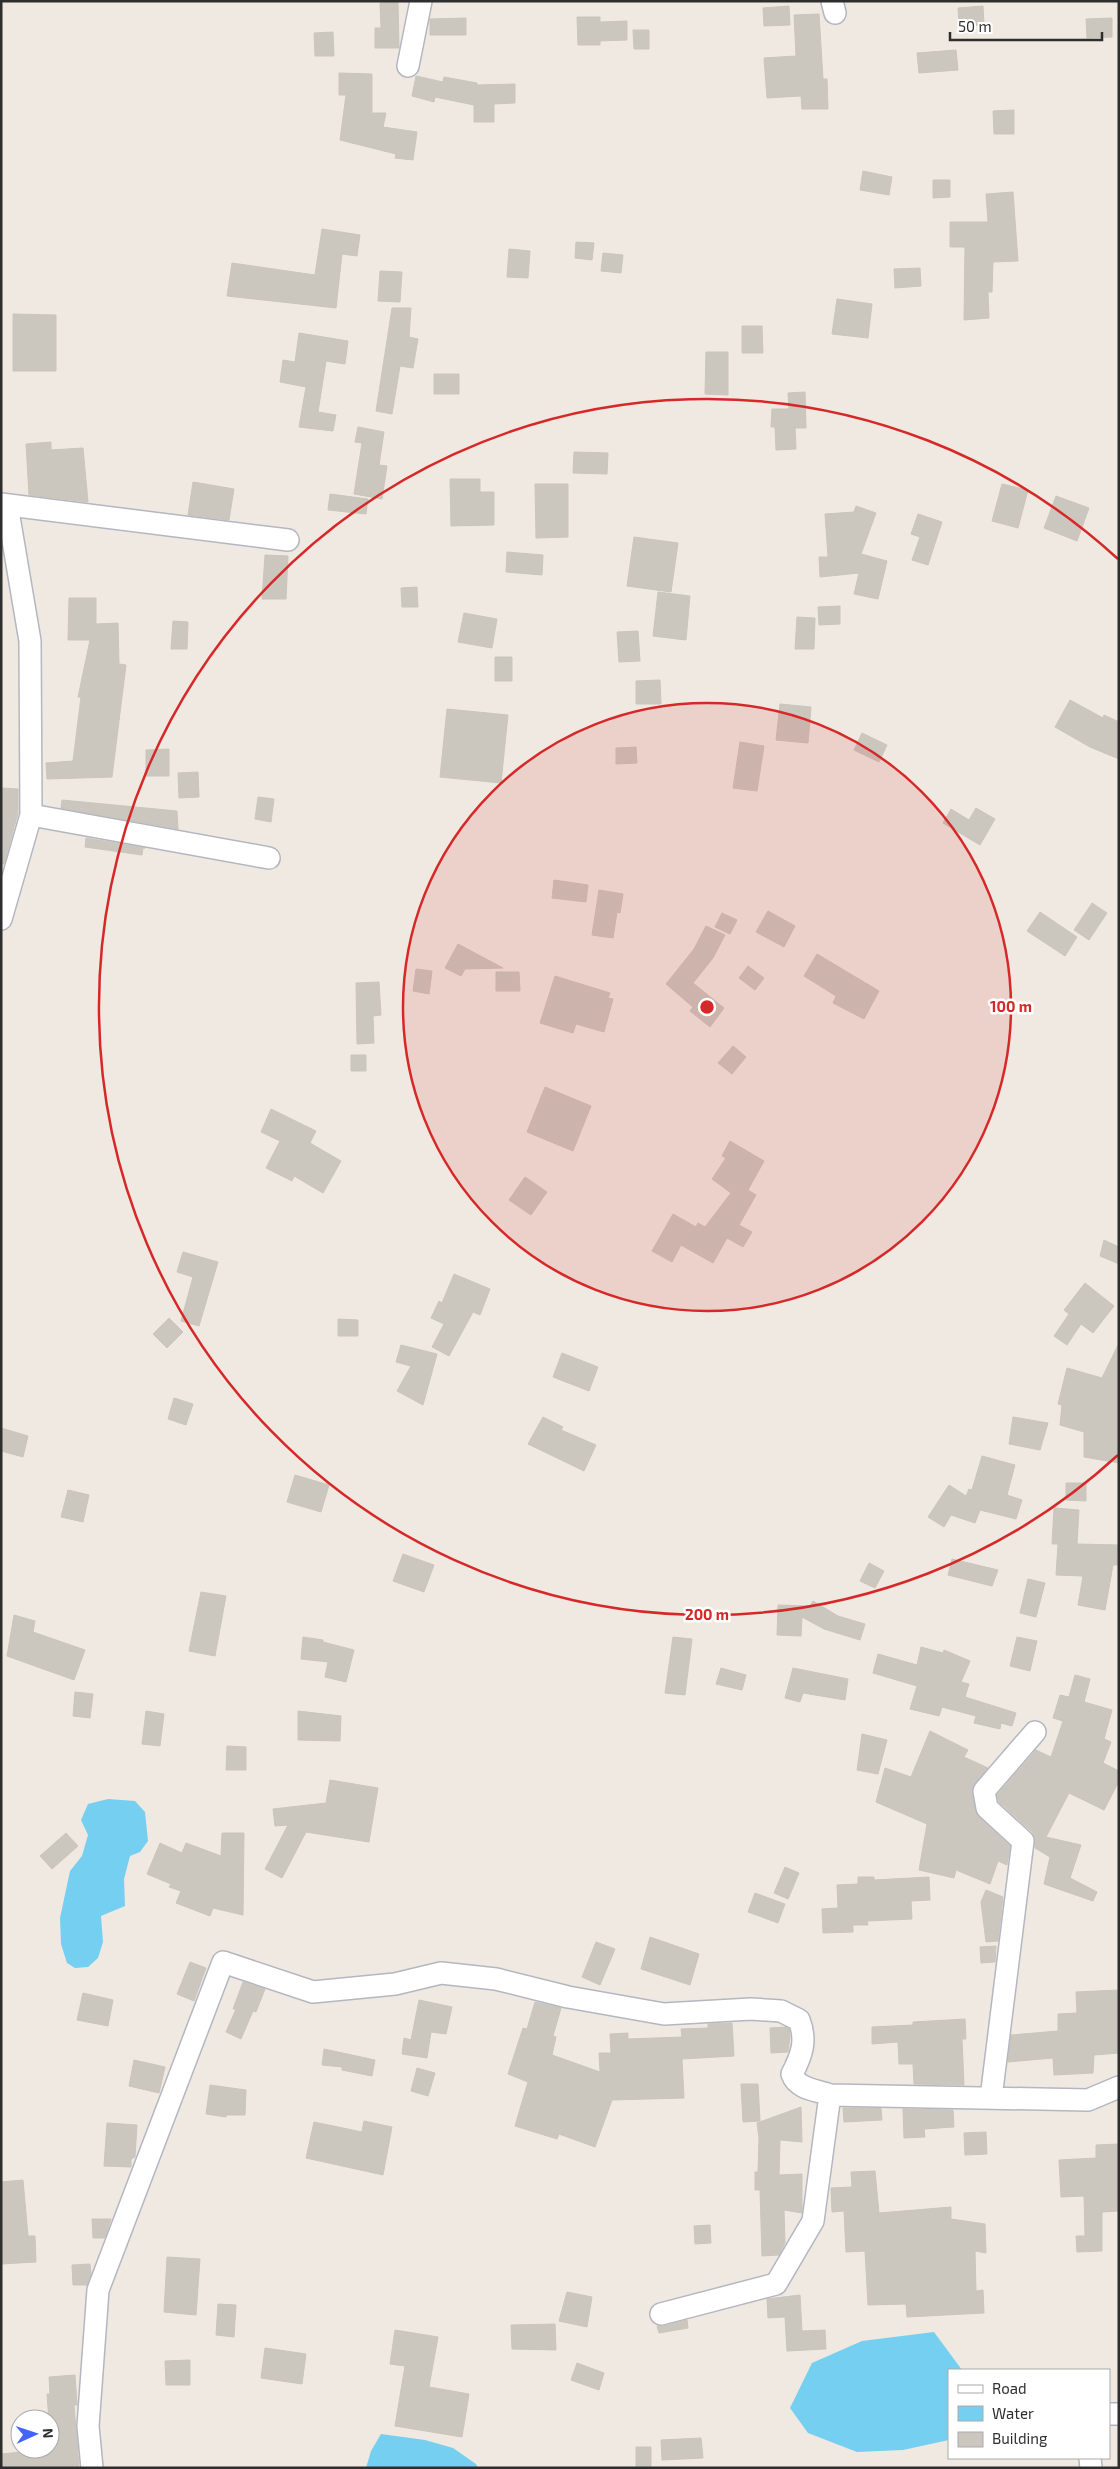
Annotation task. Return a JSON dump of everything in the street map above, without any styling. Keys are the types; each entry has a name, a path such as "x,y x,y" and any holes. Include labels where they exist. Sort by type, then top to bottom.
{"street":[{"path":"408,66 422,1"},
{"path":"1,919 31,815 30,641 4,504 288,540"},
{"path":"31,815 269,858"},
{"path":"991,2098 1023,1841 987,1808 984,1790 1036,1732"},
{"path":"92,2468 88,2426 98,2290 223,1962 313,1992 396,1984 441,1973 496,1979 568,1997 664,2014 751,2009 781,2012 799,2020 804,2032 801,2056 792,2074 794,2079 798,2084 830,2095 1088,2100 1119,2087"},
{"path":"661,2314 776,2284 813,2221 830,2095"}],"water":[{"path":"108,1799 135,1801 145,1812 148,1841 140,1852 130,1856 124,1879 125,1906 101,1916 103,1942 98,1958 88,1967 75,1968 67,1963 61,1944 60,1918 70,1871 82,1856 88,1835 81,1820 88,1804"},
{"path":"934,2332 961,2369 948,2369 948,2440 903,2450 857,2452 808,2433 790,2408 812,2363 862,2341"},
{"path":"381,2434 425,2440 453,2448 476,2464 478,2468 366,2468 371,2451"}],"building":[{"path":"398,2 399,48 375,48 375,28 381,28 380,3"},
{"path":"789,6 790,25 764,26 763,8"},
{"path":"983,6 984,25 959,26 958,8"},
{"path":"819,14 823,79 827,79 828,109 802,109 801,96 767,98 764,58 796,56 794,15"},
{"path":"577,17 600,17 600,22 627,21 627,40 600,41 600,45 578,45"},
{"path":"466,18 466,35 430,35 430,19"},
{"path":"1112,18 1112,37 1087,38 1086,19"},
{"path":"633,30 649,30 649,49 634,49"},
{"path":"333,32 334,56 315,56 314,33"},
{"path":"956,50 958,70 919,73 917,53"},
{"path":"339,73 372,74 372,113 386,113 383,127 417,132 413,160 395,158 396,154 340,140 346,95 339,95"},
{"path":"416,76 443,82 444,77 477,83 477,85 515,84 515,103 494,104 494,122 474,122 474,105 435,97 434,102 412,96"},
{"path":"1014,110 1014,134 994,134 993,111"},
{"path":"863,171 892,177 889,195 860,190"},
{"path":"933,180 950,180 950,197 933,198"},
{"path":"1013,192 1018,261 993,262 992,292 988,292 989,318 964,320 965,247 950,247 950,222 988,222 986,194"},
{"path":"322,229 360,235 357,256 342,254 336,308 227,296 232,263 315,275"},
{"path":"576,242 594,243 592,260 575,258"},
{"path":"509,249 530,251 528,278 507,277"},
{"path":"603,253 623,255 621,273 601,271"},
{"path":"920,268 921,286 895,288 894,269"},
{"path":"380,271 402,272 400,302 378,301"},
{"path":"837,299 872,304 868,338 832,334"},
{"path":"392,308 411,308 409,337 418,339 413,368 400,366 392,414 376,411"},
{"path":"13,314 56,315 56,371 13,371"},
{"path":"742,326 762,326 763,353 742,353"},
{"path":"299,333 348,341 345,364 326,361 318,412 336,415 333,431 299,427 306,387 280,382 283,360 295,362"},
{"path":"706,352 728,352 728,395 705,394"},
{"path":"434,374 459,374 459,394 434,394"},
{"path":"805,392 806,428 795,428 796,449 776,450 775,427 771,427 772,409 789,409 788,393"},
{"path":"358,427 384,432 379,465 387,466 382,499 354,494 362,443 355,442"},
{"path":"51,442 51,450 83,448 88,502 29,495 26,444"},
{"path":"574,452 608,453 607,474 573,473"},
{"path":"450,479 480,479 480,492 494,492 494,525 451,526"},
{"path":"193,482 234,489 229,520 188,515"},
{"path":"535,484 568,484 568,537 536,538"},
{"path":"1002,484 1028,490 1018,528 992,521"},
{"path":"330,494 368,499 366,514 328,510"},
{"path":"1056,496 1089,508 1077,541 1044,528"},
{"path":"856,506 876,513 861,554 887,561 878,599 854,594 859,573 820,577 819,557 828,557 825,514 854,512"},
{"path":"918,514 942,522 928,565 912,560 920,537 911,534"},
{"path":"634,537 678,543 671,592 627,586"},
{"path":"507,552 543,555 542,575 506,572"},
{"path":"265,555 288,556 286,599 262,599"},
{"path":"417,587 418,607 402,607 401,588"},
{"path":"658,592 690,596 686,640 653,636"},
{"path":"69,598 96,598 96,624 118,623 119,664 126,665 112,777 47,779 46,763 73,761 81,697 78,697 90,640 68,640"},
{"path":"840,606 840,624 819,625 818,607"},
{"path":"464,613 497,619 492,648 458,642"},
{"path":"797,617 815,618 814,649 795,649"},
{"path":"173,621 188,622 187,649 171,649"},
{"path":"638,631 640,661 619,662 617,632"},
{"path":"495,657 512,657 512,681 495,681"},
{"path":"660,680 661,704 636,704 636,681"},
{"path":"1070,700 1103,718 1104,715 1119,722 1119,759 1090,747 1055,727"},
{"path":"780,704 811,707 808,743 776,740"},
{"path":"447,709 508,715 501,783 440,777"},
{"path":"862,733 887,745 879,762 854,750"},
{"path":"740,742 764,746 757,791 733,788"},
{"path":"636,747 637,763 616,764 616,748"},
{"path":"169,749 169,776 146,776 146,750"},
{"path":"198,772 199,797 179,798 178,773"},
{"path":"1,788 18,789 18,813 4,864 1,864"},
{"path":"258,797 274,799 271,822 255,819"},
{"path":"62,800 177,811 178,829 61,808"},
{"path":"976,808 995,819 980,845 943,823 951,809 969,820"},
{"path":"86,838 145,848 143,848 142,855 85,847"},
{"path":"554,880 588,885 586,902 552,898"},
{"path":"599,890 623,894 620,913 617,912 613,938 592,935"},
{"path":"1092,903 1107,913 1089,940 1074,930"},
{"path":"768,911 795,926 784,947 756,932"},
{"path":"1040,912 1077,937 1065,956 1027,931"},
{"path":"722,913 737,920 730,934 715,927"},
{"path":"706,926 725,935 713,958 693,983 724,1008 710,1027 690,1011 693,1007 666,984 694,949"},
{"path":"458,944 503,968 465,969 461,976 445,968"},
{"path":"817,954 879,991 864,1019 833,1003 836,996 804,976"},
{"path":"748,966 764,978 755,990 739,978"},
{"path":"416,969 432,971 429,994 413,991"},
{"path":"496,972 519,972 520,991 496,991"},
{"path":"555,976 610,993 608,998 613,999 604,1032 576,1024 573,1033 540,1023"},
{"path":"379,982 381,1015 373,1016 374,1043 357,1044 356,983"},
{"path":"733,1046 746,1057 732,1074 718,1063"},
{"path":"351,1055 366,1055 366,1071 351,1071"},
{"path":"545,1087 591,1106 573,1151 527,1132"},
{"path":"271,1109 316,1131 310,1143 341,1161 323,1193 294,1176 292,1181 266,1168 280,1141 261,1132"},
{"path":"730,1141 764,1161 748,1190 756,1195 739,1225 752,1232 743,1247 727,1238 713,1263 681,1245 672,1262 652,1251 673,1214 696,1227 698,1223 705,1227 731,1193 712,1179 726,1158 722,1156"},
{"path":"525,1177 547,1192 531,1215 509,1200"},
{"path":"1104,1240 1119,1247 1119,1264 1100,1256"},
{"path":"183,1252 218,1262 199,1326 181,1321 193,1277 177,1272"},
{"path":"454,1274 490,1289 480,1315 473,1312 449,1356 432,1347 444,1324 431,1318 439,1301 442,1303"},
{"path":"1085,1283 1114,1306 1093,1333 1081,1324 1067,1345 1054,1336 1069,1314 1064,1310"},
{"path":"169,1318 183,1332 167,1348 153,1334"},
{"path":"338,1319 358,1320 358,1336 338,1336"},
{"path":"1119,1343 1119,1463 1084,1457 1084,1432 1060,1425 1062,1405 1058,1404 1067,1368 1102,1378"},
{"path":"401,1345 437,1354 423,1405 397,1391 411,1366 396,1362"},
{"path":"562,1353 598,1367 589,1391 553,1377"},
{"path":"174,1398 193,1404 186,1425 168,1419"},
{"path":"543,1417 563,1427 561,1430 596,1445 584,1471 528,1444"},
{"path":"1013,1417 1048,1423 1040,1450 1009,1444"},
{"path":"1,1428 28,1436 23,1457 1,1451"},
{"path":"982,1456 1015,1465 1007,1495 1022,1500 1016,1519 980,1510 975,1523 951,1515 944,1527 928,1517 949,1485 966,1496 969,1489 972,1490"},
{"path":"295,1475 329,1485 321,1512 287,1502"},
{"path":"1066,1483 1086,1483 1086,1501 1066,1500"},
{"path":"68,1490 89,1495 83,1522 61,1517"},
{"path":"1054,1508 1079,1510 1077,1544 1119,1545 1119,1565 1113,1565 1105,1610 1078,1605 1083,1576 1056,1575 1058,1544 1052,1544"},
{"path":"403,1554 434,1565 424,1592 393,1581"},
{"path":"952,1559 998,1570 992,1586 948,1575"},
{"path":"869,1563 884,1571 875,1588 860,1581"},
{"path":"1028,1579 1045,1583 1036,1617 1020,1613"},
{"path":"201,1592 226,1596 215,1656 189,1651"},
{"path":"813,1601 838,1616 865,1624 860,1640 824,1629 802,1617 801,1636 777,1635 778,1605 810,1606"},
{"path":"14,1615 35,1621 33,1632 85,1650 74,1680 7,1656"},
{"path":"303,1637 323,1640 323,1642 354,1650 346,1682 325,1677 328,1662 301,1659"},
{"path":"673,1637 692,1639 685,1695 665,1693"},
{"path":"1017,1637 1037,1641 1030,1671 1010,1666"},
{"path":"921,1647 943,1653 944,1650 970,1661 961,1682 969,1684 965,1697 1016,1713 1012,1726 1001,1723 1000,1729 974,1723 976,1716 942,1707 939,1716 910,1709 917,1686 873,1673 878,1654 917,1665"},
{"path":"721,1668 746,1675 742,1690 716,1684"},
{"path":"793,1668 848,1679 845,1700 803,1693 800,1702 785,1698"},
{"path":"1075,1675 1090,1679 1084,1702 1112,1710 1104,1739 1111,1742 1103,1763 1119,1771 1119,1781 1104,1810 1069,1793 1046,1837 1081,1845 1070,1878 1097,1892 1093,1901 1044,1884 1050,1857 1035,1848 1035,1837 1032,1832 999,1802 997,1795 1036,1750 1051,1757 1063,1721 1053,1718 1060,1695 1069,1697"},
{"path":"75,1692 93,1694 90,1718 73,1716"},
{"path":"146,1711 164,1714 160,1746 142,1744"},
{"path":"298,1711 341,1716 340,1741 298,1740"},
{"path":"930,1731 968,1750 964,1757 988,1768 972,1787 975,1810 979,1817 1010,1846 1007,1865 998,1861 990,1884 956,1870 954,1878 919,1870 927,1824 876,1802 885,1768 911,1777"},
{"path":"862,1734 887,1740 878,1774 857,1770"},
{"path":"227,1746 246,1747 246,1770 226,1770"},
{"path":"330,1780 378,1788 369,1842 306,1832 282,1878 265,1869 288,1825 275,1826 273,1809 326,1803"},
{"path":"66,1833 78,1846 52,1869 40,1856"},
{"path":"222,1833 244,1833 243,1915 213,1908 210,1916 176,1903 181,1891 169,1887 171,1884 147,1874 160,1843 182,1853 186,1843 221,1856"},
{"path":"785,1867 799,1873 788,1899 774,1893"},
{"path":"858,1877 874,1877 874,1880 929,1877 930,1900 911,1901 912,1919 867,1921 868,1925 853,1925 853,1932 823,1933 822,1909 838,1908 837,1885 858,1884"},
{"path":"986,1890 1003,1897 998,1941 986,1942 981,1902"},
{"path":"755,1893 785,1904 778,1923 748,1912"},
{"path":"650,1937 699,1954 690,1985 641,1969"},
{"path":"596,1942 615,1949 600,1985 582,1977"},
{"path":"996,1946 995,1962 981,1963 980,1947"},
{"path":"190,1962 206,1968 194,2001 177,1994"},
{"path":"243,1982 265,1989 256,2012 253,2011 241,2039 226,2032 236,2009 233,2009"},
{"path":"1119,1990 1119,2053 1094,2055 1093,2073 1054,2075 1053,2058 1008,2062 1011,2035 1058,2031 1058,2014 1077,2013 1076,1992"},
{"path":"83,1993 113,2000 108,2026 77,2020"},
{"path":"419,2000 452,2007 446,2034 431,2032 427,2058 402,2054 404,2038 411,2040"},
{"path":"535,2002 561,2008 553,2036 556,2037 552,2055 600,2072 599,2053 611,2053 610,2034 628,2033 628,2039 682,2037 681,2029 708,2028 708,2024 732,2023 734,2056 682,2059 684,2098 612,2100 595,2147 559,2134 557,2139 515,2126 528,2082 508,2074 523,2028 527,2029"},
{"path":"965,2019 966,2039 962,2039 964,2085 914,2084 913,2064 899,2064 898,2042 872,2044 872,2027 913,2025 913,2022"},
{"path":"786,2027 789,2029 790,2036 788,2052 771,2053 770,2028"},
{"path":"324,2049 375,2060 372,2076 342,2070 342,2067 322,2065"},
{"path":"134,2060 165,2067 159,2093 129,2086"},
{"path":"417,2068 435,2073 428,2096 411,2091"},
{"path":"741,2084 758,2084 760,2121 743,2122"},
{"path":"210,2085 246,2090 245,2115 226,2115 226,2117 206,2114"},
{"path":"801,2107 802,2142 780,2140 779,2175 802,2174 802,2213 784,2210 785,2243 779,2255 762,2256 760,2190 755,2190 755,2172 758,2172 759,2138 757,2123"},
{"path":"843,2108 881,2108 882,2120 844,2122"},
{"path":"903,2109 953,2110 954,2127 924,2129 925,2137 904,2138"},
{"path":"364,2121 392,2127 383,2175 306,2158 314,2122 362,2132"},
{"path":"107,2123 137,2125 135,2157 131,2159 131,2167 104,2166"},
{"path":"986,2132 987,2154 965,2155 964,2133"},
{"path":"1119,2144 1119,2211 1102,2212 1102,2251 1077,2252 1076,2236 1085,2236 1084,2196 1061,2197 1059,2160 1096,2158 1096,2145"},
{"path":"875,2171 879,2213 951,2207 951,2219 985,2224 986,2253 975,2251 976,2291 983,2290 984,2313 907,2317 906,2304 868,2305 865,2251 846,2252 844,2211 832,2212 831,2188 852,2187 851,2172"},
{"path":"23,2180 28,2236 35,2236 36,2262 1,2264 1,2182"},
{"path":"92,2219 111,2219 105,2238 93,2238"},
{"path":"710,2225 711,2243 695,2244 694,2226"},
{"path":"167,2257 200,2259 196,2315 164,2312"},
{"path":"90,2264 91,2274 87,2285 73,2285 72,2265"},
{"path":"567,2292 592,2297 587,2327 559,2321"},
{"path":"800,2295 802,2331 825,2330 826,2349 787,2351 785,2317 768,2318 767,2299"},
{"path":"218,2304 236,2305 234,2337 216,2335"},
{"path":"687,2320 688,2328 659,2333 657,2326"},
{"path":"555,2324 556,2350 512,2349 511,2325"},
{"path":"395,2330 438,2337 429,2387 469,2394 462,2437 395,2426 405,2366 390,2364"},
{"path":"265,2348 306,2354 302,2384 261,2378"},
{"path":"190,2360 190,2385 166,2385 165,2361"},
{"path":"577,2363 604,2373 599,2390 571,2380"},
{"path":"75,2375 77,2405 74,2405 79,2468 1,2468 1,2454 10,2453 10,2459 60,2459 60,2409 48,2409 47,2394 50,2394 49,2377"},
{"path":"701,2438 703,2458 662,2460 661,2440"},
{"path":"636,2447 651,2447 651,2468 636,2468"}]}
